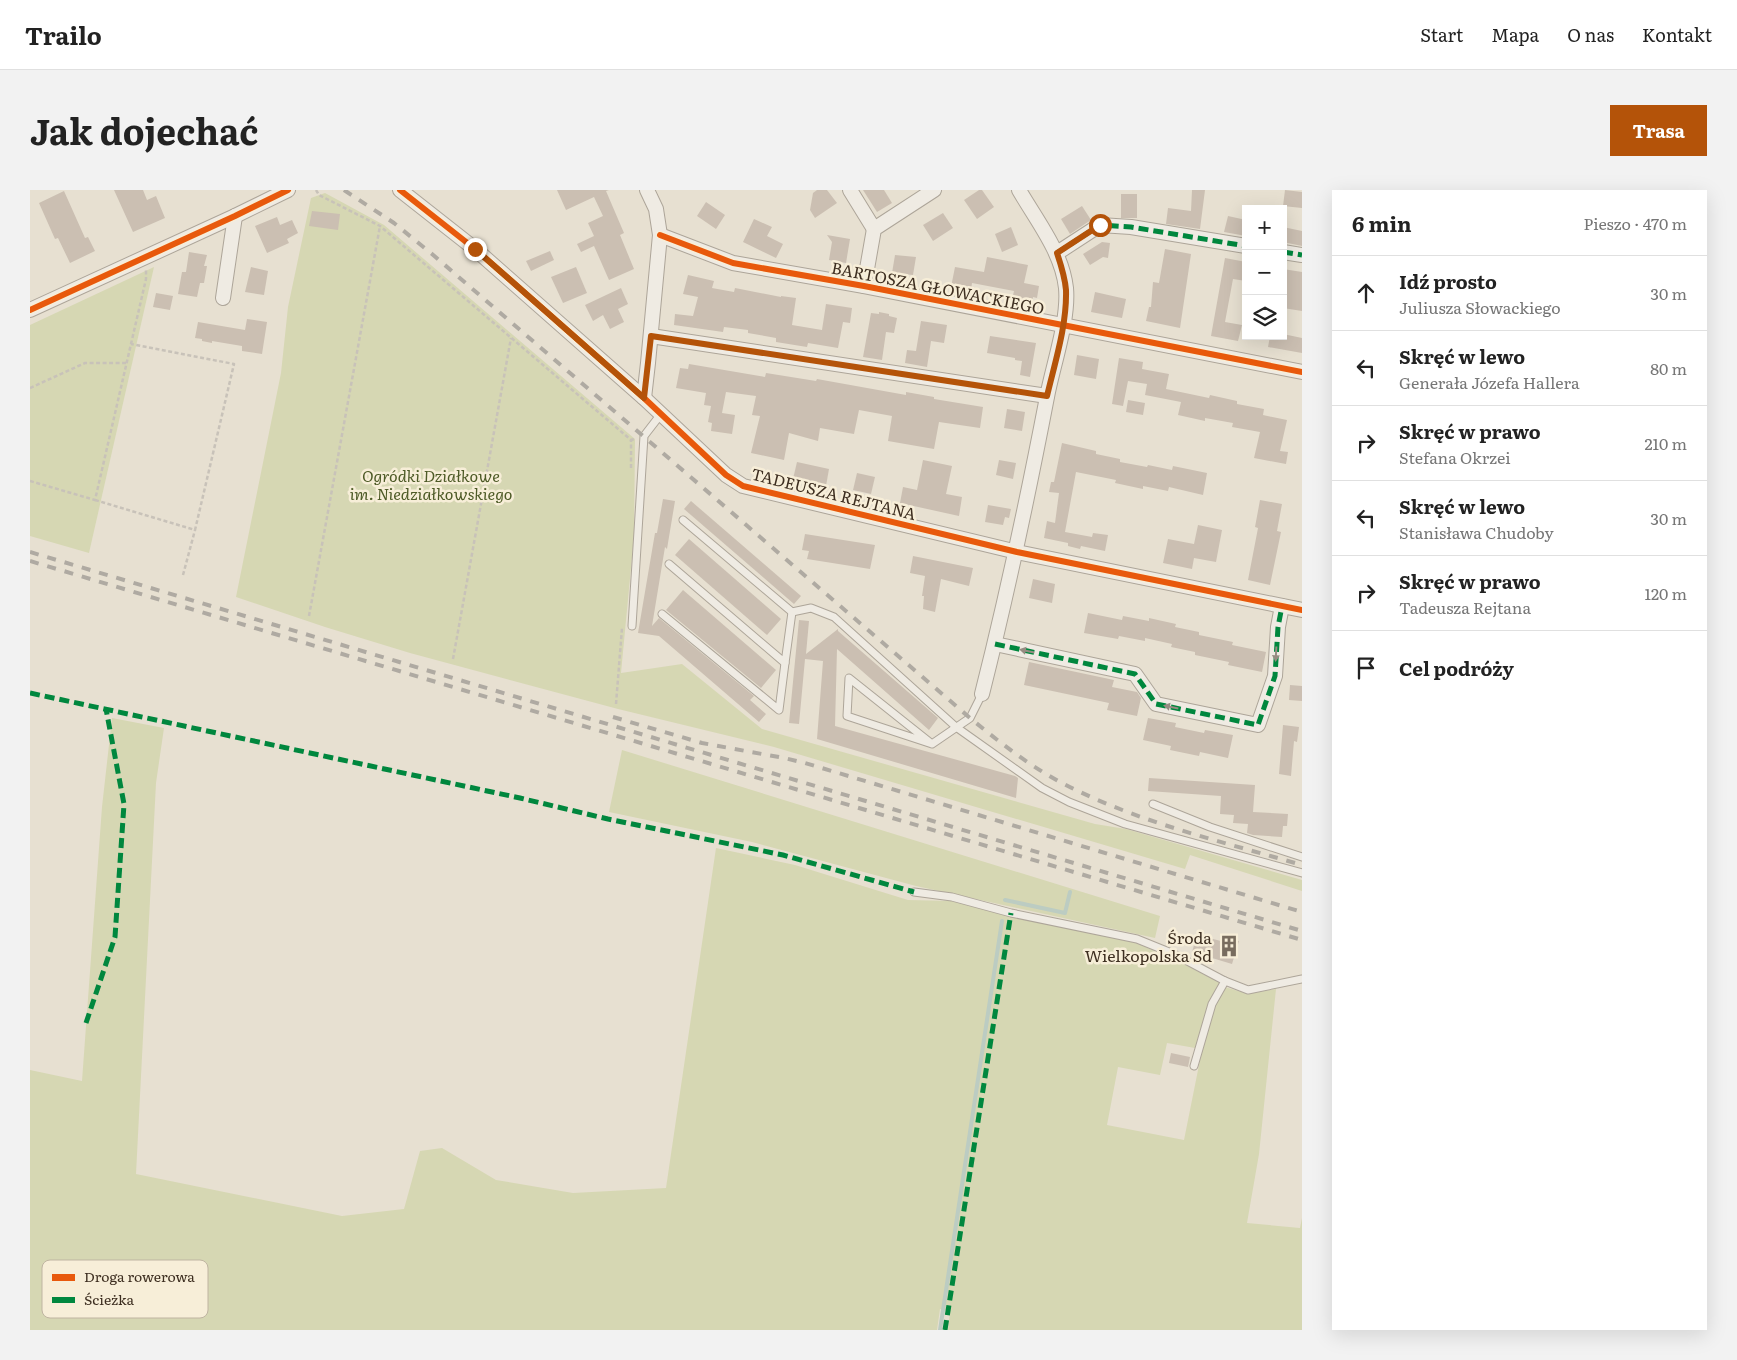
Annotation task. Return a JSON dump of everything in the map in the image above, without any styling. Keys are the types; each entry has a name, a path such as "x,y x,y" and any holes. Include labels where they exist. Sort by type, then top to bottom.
{"street":[{"path":"30,310 288,190"},
{"name":"TADEUSZA REJTANA","path":"400,190 475,249 644,398 726,475 743,486 1017,552 1302,610"},
{"path":"644,398 660,234 656,209 647,190"},
{"path":"850,190 874,229 864,286"},
{"path":"874,229 934,190"},
{"path":"982,694 1017,552 1047,396 1063,325 1066,290 1063,271 1057,253 1019,190"},
{"path":"222,298 235,216"},
{"path":"1057,253 1100,225 1131,227 1242,245"},
{"name":"BARTOSZA GŁOWACKIEGO","path":"660,234 733,264 864,286 1302,372"},
{"path":"1287,253 1302,256"},
{"path":"651,336 1047,396"},
{"path":"995,644 1135,674 1156,704 1258,725 1275,676 1278,627 1282,606"}],"lane":[{"path":"632,626 644,436 661,414"},
{"path":"683,520 792,612"},
{"path":"669,564 785,663"},
{"path":"792,612 811,608 834,616 956,727 1042,788 1069,802 1125,824 1302,873"},
{"path":"662,614 780,710 792,612"},
{"path":"849,678 864,690 932,744 847,716 849,678"},
{"path":"932,744 970,718 982,694"},
{"path":"1153,804 1210,828 1302,857"},
{"path":"914,892 952,898 1011,913 1137,939 1174,954 1226,981 1248,990 1302,979"},
{"path":"1194,1066 1212,1004 1226,981"}],"path":[{"path":"316,190 319,195 380,226 631,440 644,436"},
{"path":"309,616 380,226"},
{"path":"95,500 146,279 146,271"},
{"path":"453,659 511,338"},
{"path":"131,344 234,364 183,575"},
{"path":"30,388 85,363 127,363"},
{"path":"30,481 195,530"}],"green space":[{"name":"Ogródki Działkowe im. Niedziałkowskiego","path":"325,193 384,225 635,439 634,536 621,673 682,664 762,729 1095,824 1126,829 1302,880 1302,891 1190,855 1185,869 774,747 618,709 410,653 236,597 281,373 288,307 311,198"},
{"path":"154,267 89,553 30,536 30,325"},
{"path":"112,718 164,728 156,783 136,1174 342,1216 404,1209 420,1151 442,1148 496,1180 573,1193 666,1188 716,848 795,865 908,900 952,901 1136,943 1176,960 1220,983 1209,1002 1195,1048 1167,1043 1160,1075 1118,1067 1107,1125 1184,1140 1202,1050 1214,1005 1225,987 1248,994 1276,989 1259,1154 1247,1223 1300,1228 1302,1218 1302,1330 948,1330 950,1312 940,1309 937,1330 30,1330 30,1070 82,1081 102,807"},
{"path":"622,750 1160,916 1155,938 916,886 752,842 609,812"}],"building":[{"path":"114,190 143,190 147,200 156,196 165,218 133,232"},
{"path":"557,190 609,190 606,191 624,233 620,235 634,269 609,280 594,246 581,252 577,244 594,236 588,223 603,216 594,197 566,210"},
{"path":"817,190 827,190 837,203 815,218 810,210 813,193"},
{"path":"863,190 884,190 892,203 877,212"},
{"path":"982,190 994,207 977,219 964,200"},
{"path":"1192,190 1205,190 1200,229 1166,224 1168,208 1191,211"},
{"path":"1285,190 1302,192 1302,208 1283,205"},
{"path":"64,191 85,238 88,237 95,251 70,263 58,238 55,239 39,203"},
{"path":"1121,194 1137,194 1137,218 1121,218"},
{"path":"706,202 725,215 716,229 697,216"},
{"path":"1082,206 1091,220 1070,234 1061,219"},
{"path":"312,211 340,214 338,230 309,226"},
{"path":"943,213 953,228 933,241 923,225"},
{"path":"1228,216 1242,219 1242,235 1224,232"},
{"path":"277,217 280,225 292,220 298,233 287,239 289,243 267,253 255,226"},
{"path":"754,219 772,227 767,236 783,244 776,258 743,242"},
{"path":"1011,227 1018,245 1002,252 995,234"},
{"path":"1287,228 1302,231 1302,246 1287,243"},
{"path":"827,235 850,239 846,263 829,260 832,242"},
{"path":"1102,242 1110,243 1108,258 1103,257 1090,265 1083,254"},
{"path":"1165,249 1191,254 1180,328 1146,321 1149,307 1151,307 1153,282 1159,283"},
{"path":"550,251 554,260 531,271 526,261"},
{"path":"189,252 207,255 204,266 207,266 204,283 200,283 197,297 178,294 182,272 186,272"},
{"path":"895,255 916,257 913,275 892,273"},
{"path":"987,257 1028,265 1024,283 1039,286 1037,298 1033,297 1032,304 1012,300 1014,291 972,283 971,291 951,287 955,267 984,272"},
{"path":"1225,258 1242,261 1242,280 1233,279 1225,322 1242,325 1238,341 1211,336"},
{"path":"251,267 268,271 264,295 245,292"},
{"path":"576,267 587,293 563,303 551,277"},
{"path":"1287,270 1302,272 1302,311 1287,309"},
{"path":"688,275 714,281 712,288 734,292 735,288 796,298 792,325 822,330 826,304 852,308 850,323 843,322 838,348 808,343 807,347 776,342 776,338 748,333 748,330 724,327 723,332 674,325 675,314 693,316 698,297 683,294"},
{"path":"621,288 628,304 618,309 624,322 610,329 603,315 593,321 585,305"},
{"path":"1095,292 1126,299 1122,318 1091,312"},
{"path":"156,293 173,296 170,310 153,307"},
{"path":"879,312 897,318 894,333 886,332 882,360 863,357 871,313 879,314"},
{"path":"247,319 267,322 262,354 242,351 242,346 212,341 212,343 195,338 198,322 245,330"},
{"path":"921,321 947,325 944,343 931,341 927,367 905,363 907,350 916,351"},
{"path":"1287,335 1302,338 1302,353 1268,347 1269,340 1287,340"},
{"path":"990,336 1036,343 1030,377 1020,375 1022,361 987,353"},
{"path":"1077,355 1099,359 1096,379 1074,375"},
{"path":"1119,358 1143,362 1142,369 1169,374 1166,389 1209,398 1210,395 1237,401 1237,404 1264,409 1263,415 1287,420 1280,451 1288,452 1286,464 1254,458 1260,432 1232,427 1233,423 1205,418 1205,421 1178,415 1181,402 1145,395 1147,384 1128,381 1123,406 1112,404"},
{"path":"689,364 765,377 766,373 816,381 817,379 906,395 906,392 934,397 934,399 983,407 980,428 939,422 934,449 888,441 892,416 859,410 854,434 820,428 818,441 789,433 784,460 751,453 760,416 752,415 756,396 726,392 722,413 735,415 732,434 711,431 712,423 708,422 711,406 704,405 706,393 676,388 680,368 688,369"},
{"path":"1128,400 1145,403 1143,415 1126,412"},
{"path":"1007,409 1025,412 1022,431 1004,428"},
{"path":"1062,443 1096,451 1096,454 1120,459 1120,462 1172,470 1173,466 1207,473 1203,495 1169,487 1168,491 1143,486 1143,489 1115,483 1116,480 1076,472 1065,532 1092,537 1093,533 1108,535 1105,551 1081,546 1080,549 1068,546 1068,543 1044,538 1047,521 1055,523 1059,493 1049,492 1051,482 1054,482"},
{"path":"923,460 952,466 946,494 962,497 959,516 900,503 903,487 917,490"},
{"path":"999,460 1016,463 1013,479 996,475"},
{"path":"797,462 829,469 826,486 793,479"},
{"path":"857,473 875,477 871,494 853,490"},
{"path":"663,499 675,501 667,549 665,547 652,626 659,618 754,696 750,700 766,714 759,722 659,636 638,633 655,533 657,533"},
{"path":"1260,500 1282,504 1277,531 1281,532 1270,585 1248,580 1258,528 1255,527"},
{"path":"691,501 801,596 794,604 684,509"},
{"path":"988,505 1011,509 1009,518 1005,517 1003,525 985,522"},
{"path":"1198,525 1222,530 1216,562 1194,558 1192,569 1163,563 1168,539 1194,544"},
{"path":"805,534 875,545 870,569 807,559 809,551 802,550"},
{"path":"689,539 781,619 767,635 675,555"},
{"path":"913,556 973,568 969,586 941,579 935,612 923,609 924,596 922,596 925,576 910,573"},
{"path":"1033,579 1055,584 1052,603 1029,598"},
{"path":"683,590 776,670 761,688 666,610"},
{"path":"1088,613 1122,620 1123,616 1149,621 1149,618 1176,624 1175,627 1199,632 1199,635 1233,642 1232,645 1266,652 1262,672 1228,665 1229,662 1195,655 1195,652 1171,647 1172,644 1145,638 1145,641 1119,636 1118,639 1084,633"},
{"path":"799,620 809,621 806,654 838,629 938,718 929,730 837,649 835,726 1015,776 1018,778 1016,798 817,739 823,661 805,659 799,724 789,723"},
{"path":"1029,662 1114,680 1112,687 1137,692 1141,698 1137,716 1107,710 1109,703 1024,685"},
{"path":"1290,685 1302,686 1302,701 1289,700"},
{"path":"1148,718 1176,723 1175,727 1204,733 1205,730 1233,735 1228,758 1200,752 1199,756 1170,750 1171,746 1143,740"},
{"path":"1283,725 1299,727 1297,742 1294,741 1291,776 1279,774"},
{"path":"1149,778 1255,785 1253,812 1288,814 1287,826 1283,826 1282,837 1247,833 1248,824 1233,823 1234,815 1220,814 1221,796 1148,791"},
{"path":"1197,935 1221,941 1222,936 1239,941 1232,964 1192,952"},
{"path":"1171,1053 1190,1057 1188,1067 1169,1063"}],"waterway":[{"path":"1005,900 1065,913 1070,892"},
{"path":"940,1330 1002,921"}],"railway":[{"path":"344,190 394,223 432,254 970,718 1024,760 1060,782 1148,820 1302,865"},
{"path":"30,552 1302,931"},
{"path":"30,561 1302,940"},
{"path":"613,717 702,743 805,763 1302,912"}],"marked path":[{"path":"1057,253 1100,225 1131,227 1242,245"},
{"path":"1287,253 1302,255"},
{"path":"995,644 1135,674 1156,704 1258,725 1275,676 1278,627 1282,606"},
{"path":"30,693 520,798 608,819 783,855 914,892"},
{"path":"86,1023 115,937 124,804 106,709"},
{"path":"945,1330 1011,913"}],"cycle path":[{"path":"30,310 288,190"},
{"path":"400,190 475,249 644,398 726,475 743,486 1017,552 1302,610"},
{"path":"660,235 733,263 864,286 1302,372"}],"place":[{"name":"Środa Wielkopolska Sd","path":"1229,946"}],"route":[{"path":"475,249 644,398 651,336 1047,396 1063,325 1066,290 1063,271 1057,253 1100,225"}]}
